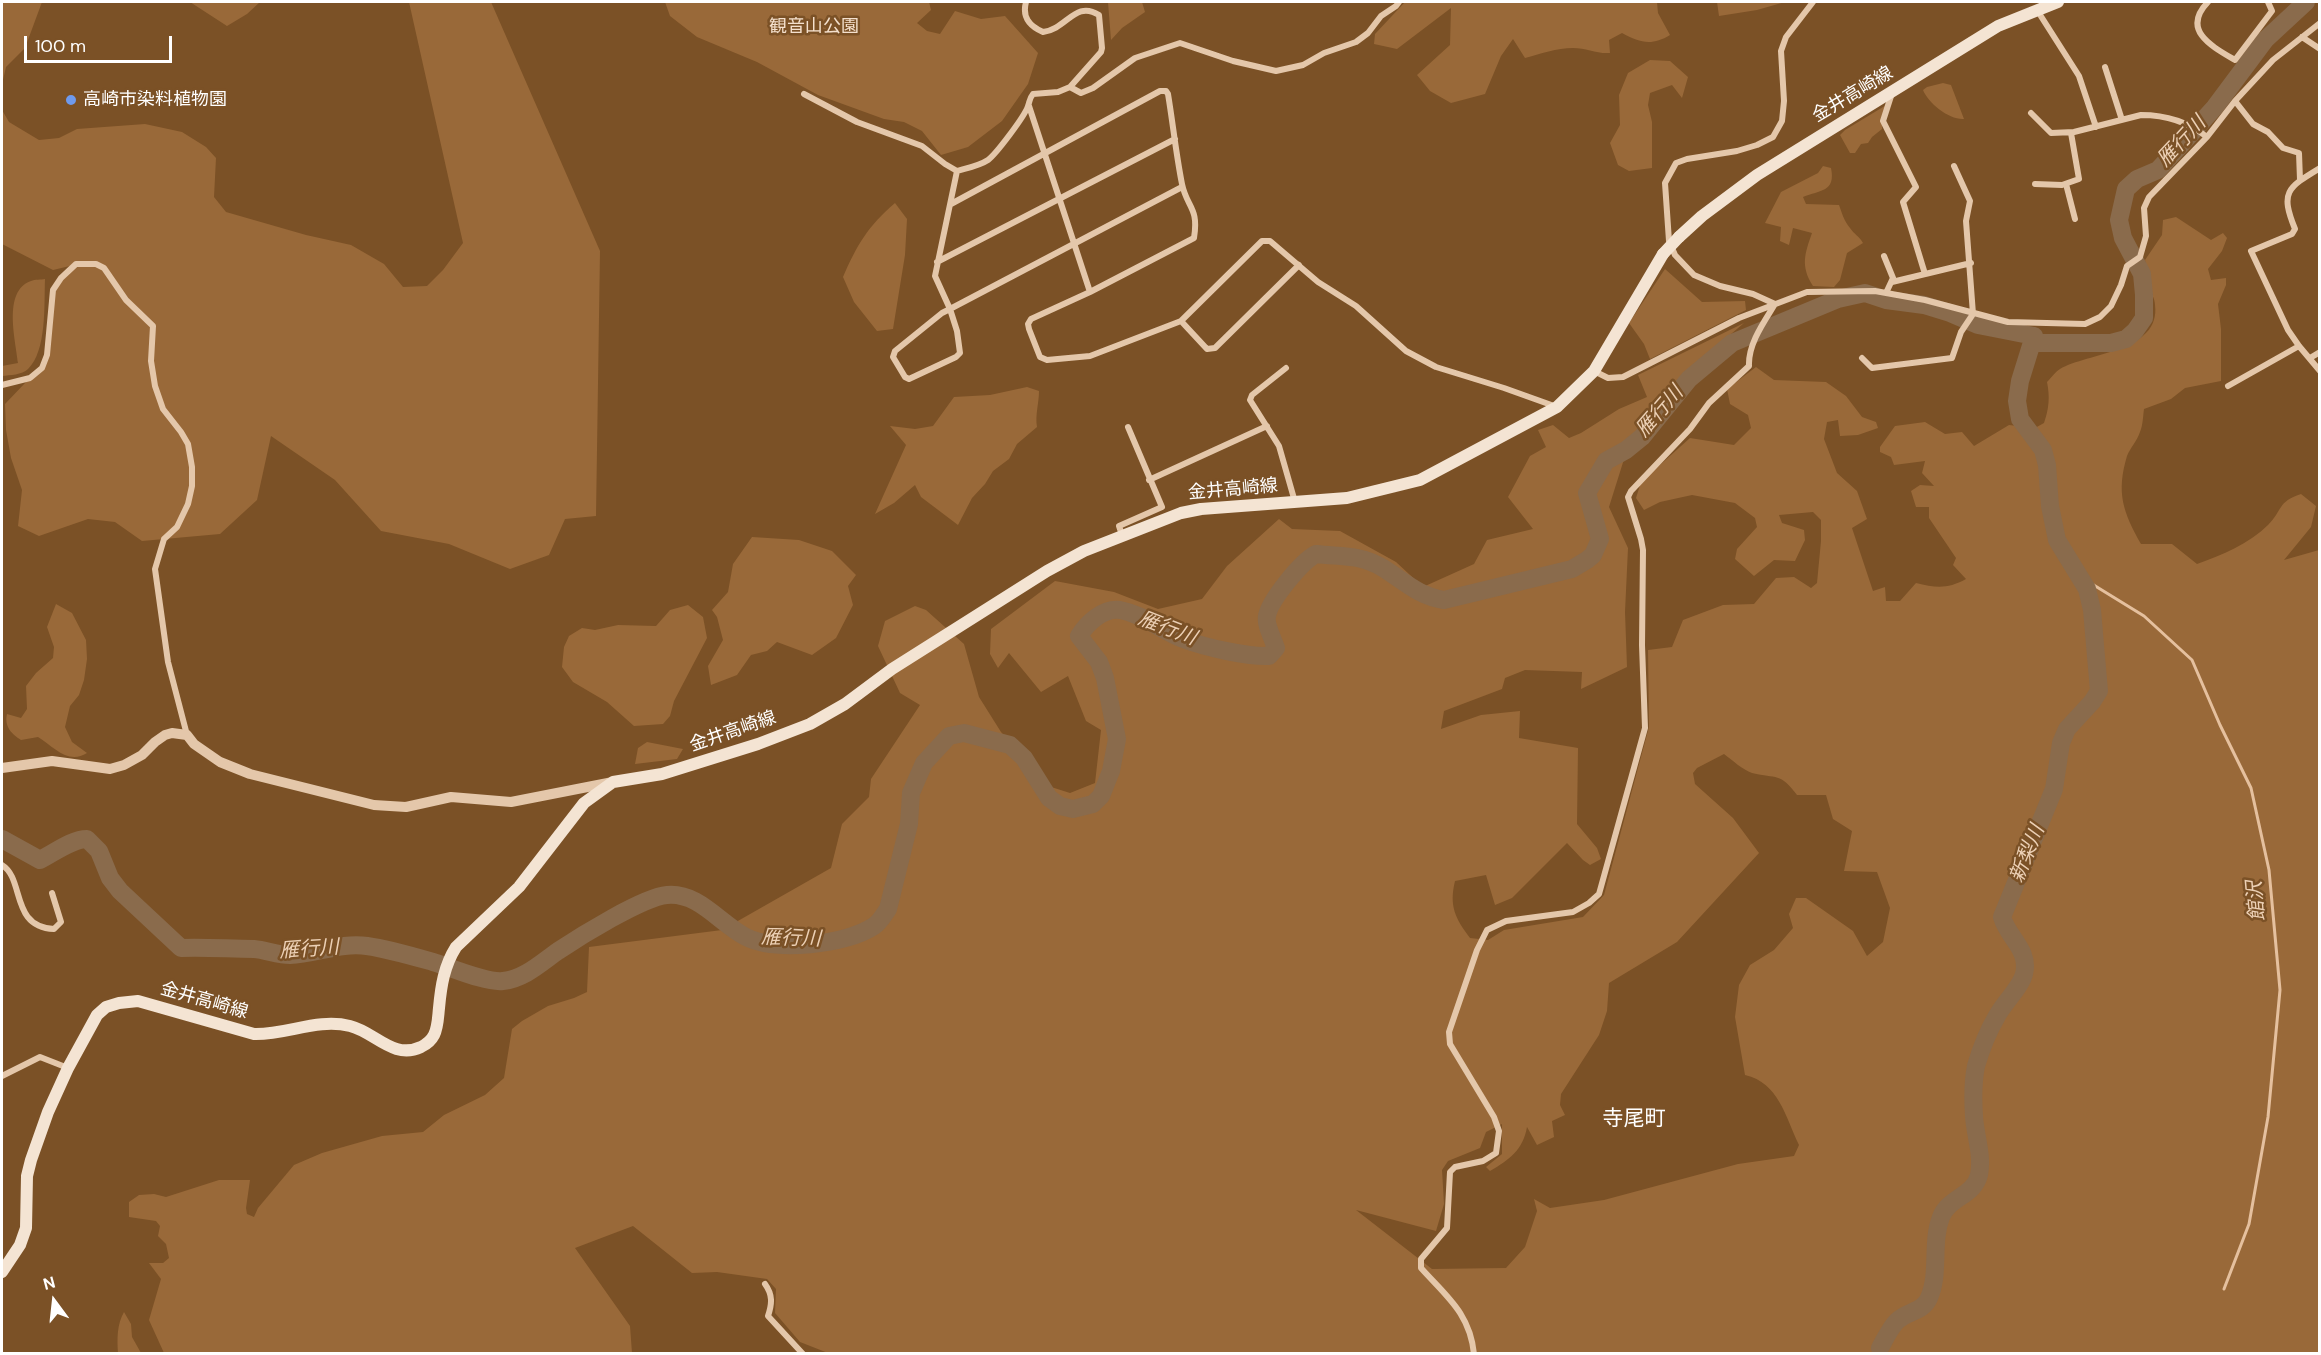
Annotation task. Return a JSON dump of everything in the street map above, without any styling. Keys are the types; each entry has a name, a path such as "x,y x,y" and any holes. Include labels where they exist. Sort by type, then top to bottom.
{"main road":[{"name":"金井高崎線","path":"2,1272 20,1245 23,1236 27,1210 27,1176 48,1112 68,1068 97,1015 106,1007 128,1001 138,1001 247,1033 265,1034 320,1023 351,1026 392,1048 405,1052 414,1050 429,1042 434,1036 441,983 449,958 466,937 519,888 584,803 613,782 662,774 758,744 810,724 846,704 892,669 1047,571 1084,550 1164,518 1201,509 1347,498 1420,480 1557,407 1594,371 1663,254 1718,203 1757,175 1998,26 2058,2"}],"street":[{"path":"1026,2 1024,15 1027,22 1043,32 1055,28 1076,9 1083,6 1090,6 1099,15 1101,52 1070,87 1058,92 1033,94 1029,99 1029,106 1090,292"},
{"path":"1070,87 1081,93 1093,88 1136,58 1180,44 1233,61 1276,71 1303,65 1324,53 1356,42 1368,33 1381,16 1399,2"},
{"path":"1775,303 1753,294 1720,286 1694,275 1675,255 1669,241 1665,183 1676,163 1687,159 1737,151 1773,137 1782,121 1784,101 1781,51 1786,37 1813,2"},
{"path":"2208,2 2197,15 2203,38 2235,60 2272,11 2268,2"},
{"path":"2036,10 2079,76 2096,127"},
{"path":"1594,371 1608,378 1623,377 1739,318 1807,292 1850,290 1886,293 1925,300 2008,322 2073,325 2085,324 2100,317 2111,306 2127,266 2140,256 2146,236 2144,208 2149,197 2206,137 2273,60 2319,23"},
{"path":"2302,37 2319,49"},
{"path":"2105,67 2122,120"},
{"path":"951,204 1164,90 1168,94 1182,187 1194,209 1196,224 1194,238 1029,321 1029,329 1040,357 1047,360 1090,356 1181,321 1262,241 1270,241 1318,282 1356,306 1407,351 1436,367 1557,407"},
{"path":"1893,92 1883,121 1916,188 1903,202 1925,274"},
{"path":"804,94 857,122 922,146 957,171 989,159 1029,106"},
{"path":"2235,101 2253,124 2268,132 2283,148 2299,153 2300,180"},
{"path":"2031,113 2051,133 2071,133 2150,115 2177,120 2194,127 2206,137"},
{"path":"2035,184 2066,184 2079,179 2071,133"},
{"path":"937,262 1175,139"},
{"path":"1862,358 1872,368 1952,358 1961,332 1973,314 1971,263 1966,221 1970,201 1954,166"},
{"path":"2319,168 2300,180 2287,196 2286,208 2295,229 2292,234 2251,251 2288,330 2319,370"},
{"path":"957,171 937,262 936,280 951,309 961,350 959,355 912,379 906,378 893,357 895,351 942,313 951,309 1182,187"},
{"path":"2066,184 2075,219"},
{"path":"1884,256 1893,272 1892,282 1886,293"},
{"path":"1892,282 1971,263"},
{"path":"2,385 30,378 42,368 47,354 53,290 61,278 76,264 96,264 104,267 126,300 153,326 151,361 155,386 163,409 188,444 192,467 192,486 188,504 177,527 164,539 155,568 168,662 187,735 194,744 220,762 250,774 374,805 406,807 450,797 511,802 598,783 613,782"},
{"path":"1181,321 1207,349 1211,350 1299,265"},
{"path":"1474,1353 1466,1321 1456,1305 1421,1268 1421,1259 1447,1228 1450,1172 1455,1167 1483,1161 1496,1153 1499,1131 1494,1117 1450,1044 1449,1032 1477,950 1488,930 1506,921 1573,912 1590,903 1599,894 1645,728 1642,645 1643,550 1628,497 1631,490 1690,429 1709,403 1749,366 1748,355 1775,303"},
{"path":"2228,386 2299,346"},
{"path":"2310,358 2319,352"},
{"path":"1286,368 1250,400 1279,446 1295,502"},
{"path":"1149,480 1267,426"},
{"path":"1122,535 1119,526 1162,507 1128,427"},
{"path":"2,768 52,761 110,769 124,765 142,755 165,735 172,733 187,735"},
{"path":"2,865 12,879 27,917 45,929 54,929 61,922 52,893"},
{"path":"2,1076 40,1057 68,1068"},
{"path":"765,1284 771,1291 768,1316 803,1353"}],"green space":[{"path":"2,2 42,2 25,48 6,67 2,84"},
{"path":"190,2 260,2 247,14 227,26"},
{"path":"409,2 491,2 600,251 596,516 565,519 549,555 510,569 449,544 381,531 335,480 271,436 257,500 220,534 142,541 115,522 88,519 39,536 18,526 22,490 11,458 6,430 5,404 46,361 53,290 74,265 53,270 2,244 2,110 9,122 39,140 59,138 77,129 145,124 182,132 206,147 216,158 214,197 226,212 306,235 351,245 384,264 403,287 427,286 443,270 463,243"},
{"name":"観音山公園","path":"665,2 929,2 931,10 917,23 927,31 940,34 955,11 981,19 1005,16 1038,53 1028,84 1002,121 968,147 941,155 922,131 904,122 884,119 818,95 757,62 697,37 670,16"},
{"path":"1108,2 1142,2 1145,12 1122,28 1111,40"},
{"path":"1405,2 1657,2 1658,13 1670,35 1657,41 1646,42 1622,33 1609,40 1610,53 1567,48 1525,58 1513,39 1501,56 1485,94 1451,103 1430,91 1417,75 1450,45 1451,8 1397,49 1374,44 1375,34"},
{"path":"1717,2 1785,2 1757,10 1719,16"},
{"path":"1650,60 1670,61 1688,77 1682,98 1672,85 1650,93 1648,105 1652,122 1652,168 1629,171 1618,165 1610,143 1620,125 1619,95 1628,73"},
{"path":"1943,83 1951,85 1964,119 1952,117 1940,110 1929,100 1923,90"},
{"path":"1888,104 1882,121 1882,129 1868,143 1861,144 1855,153 1850,153 1840,135"},
{"path":"1823,166 1831,168 1831,182 1825,189 1803,197 1806,204 1839,205 1846,223 1863,243 1847,253 1840,280 1834,287 1813,286 1806,272 1805,259 1812,233 1793,228 1789,245 1780,241 1781,227 1765,223 1781,192 1818,173"},
{"path":"895,203 907,219 905,255 893,329 877,331 854,302 843,277 864,237 877,220"},
{"path":"2176,217 2211,240 2223,233 2227,238 2222,251 2208,269 2211,280 2226,278 2226,285 2218,304 2221,329 2221,381 2185,388 2171,399 2144,409 2141,429 2127,456 2122,481 2123,502 2135,533 2141,544 2172,544 2197,564 2225,553 2261,532 2273,520 2284,503 2293,497 2301,494 2316,506 2311,527 2284,560 2319,550 2319,1353 828,1353 800,1342 775,1313 776,1289 767,1279 717,1272 692,1273 633,1226 575,1248 630,1326 632,1353 164,1353 149,1320 161,1279 149,1263 163,1263 169,1258 166,1244 158,1236 160,1226 156,1221 129,1217 129,1202 139,1195 154,1194 166,1197 219,1180 250,1180 246,1208 247,1214 254,1217 258,1208 294,1165 322,1153 382,1136 423,1132 444,1115 485,1095 504,1078 512,1029 548,1006 587,992 589,947 722,930 831,868 842,824 869,797 871,779 920,705 900,693 878,646 885,621 915,606 926,610 964,644 979,697 1001,732 1048,786 1070,793 1095,783 1101,730 1086,721 1068,676 1041,692 1009,653 998,668 990,654 991,629 1055,581 1114,592 1158,609 1202,599 1227,566 1279,519 1292,529 1340,531 1396,562 1423,587 1474,564 1487,540 1533,529 1508,497 1530,456 1546,447 1538,430 1553,425 1569,438 1581,433 1619,409 1647,397 1638,375 1744,323 1704,357 1669,392 1631,437 1609,507 1628,548 1625,612 1627,667 1581,689 1582,672 1525,670 1505,678 1502,689 1444,711 1441,729 1481,715 1520,711 1519,738 1578,748 1577,824 1597,848 1601,859 1590,865 1567,843 1512,898 1495,905 1486,875 1455,881 1453,905 1457,918 1465,931 1470,938 1488,940 1504,930 1583,917 1604,895 1649,727 1648,650 1672,647 1683,620 1723,605 1754,604 1776,578 1794,577 1811,588 1817,583 1821,520 1813,512 1779,515 1782,523 1804,530 1805,540 1795,561 1774,560 1754,576 1735,559 1737,549 1757,527 1755,518 1735,503 1692,495 1660,502 1644,510 1636,498 1641,482 1690,438 1734,445 1751,428 1748,415 1730,404 1727,389 1756,367 1774,380 1826,382 1846,396 1862,417 1876,422 1878,428 1858,435 1840,436 1838,420 1827,422 1824,439 1837,473 1857,491 1867,519 1852,528 1873,591 1885,587 1886,601 1900,601 1916,583 1942,587 1966,579 1953,565 1956,558 1929,518 1929,507 1916,507 1911,491 1920,485 1934,486 1922,473 1925,461 1894,465 1891,457 1880,452 1880,447 1895,426 1925,422 1945,434 1962,432 1974,446 2009,425 2035,428 2044,423 2048,402 2047,382 2056,372 2135,342 2146,333 2154,321 2155,303 2145,260 2162,235 2163,220","holes":["1724,754 1749,772 1782,780 1797,795 1826,795 1833,819 1852,831 1844,871 1877,872 1890,908 1883,942 1867,956 1853,931 1806,898 1796,898 1789,914 1793,928 1774,950 1750,965 1739,985 1735,1017 1745,1075 1766,1085 1780,1102 1799,1145 1794,1156 1738,1164 1604,1200 1550,1208 1534,1199 1537,1211 1525,1247 1506,1268 1432,1269 1356,1210 1436,1231 1444,1204 1442,1170 1448,1161 1480,1148 1486,1132 1502,1124 1502,1154 1486,1167 1490,1171 1503,1163 1519,1148 1527,1127 1537,1145 1554,1137 1552,1121 1565,1115 1560,1105 1561,1094 1599,1035 1607,1011 1609,983 1677,942 1759,853 1733,818 1695,784 1693,773 1697,768"]},
{"path":"1665,269 1702,302 1745,301 1746,310 1650,359 1644,344 1629,323"},
{"path":"45,279 43,327 39,351 28,369 2,376 2,366 18,363 13,318 16,295 22,286 31,281"},
{"path":"1027,387 1039,391 1037,427 1017,444 1009,459 993,471 972,498 958,525 921,497 915,485 894,503 875,514 906,445 890,426 915,429 933,426 954,397 990,395"},
{"path":"752,537 799,540 832,551 856,575 848,586 853,605 836,638 812,655 777,642 767,651 751,655 737,675 711,685 708,666 723,640 717,617 712,610 728,592 733,564"},
{"path":"56,604 72,613 86,640 87,659 84,680 79,695 70,706 65,727 72,742 87,753 74,757 61,753 38,737 21,740 12,733 7,723 7,714 21,718 27,709 26,686 36,673 53,658 54,647 47,627"},
{"path":"688,605 703,617 707,638 674,701 670,716 663,724 634,726 607,702 573,682 562,667 564,647 569,636 582,628 595,630 618,625 656,626 670,610"},
{"path":"647,742 683,749 677,759 635,764 638,748"},
{"path":"124,1312 131,1324 132,1337 141,1353 118,1353 118,1332"}],"waterway":[{"name":"雁行川","path":"2034,336 2033,343 2111,343 2126,339 2135,331 2144,318 2144,295 2142,274 2123,238 2119,220 2126,189 2137,179 2158,170 2215,107 2265,40 2306,2"},
{"name":"雁行川","path":"2,839 40,860 69,844 87,839 99,851 110,878 120,891 181,948 254,949 290,955 358,945 417,957 478,977 503,981 525,974 611,918 656,897 667,895 689,898 736,931 759,942 792,945 846,938 874,926 888,909 909,824 911,793 924,763 949,736 964,733 1010,745 1024,758 1049,798 1060,806 1073,809 1093,804 1101,796 1111,771 1117,739 1105,678 1099,662 1079,636 1086,626 1102,614 1114,610 1128,612 1192,642 1238,653 1269,656 1276,648 1267,623 1269,609 1295,573 1316,554 1366,560 1383,568 1419,592 1444,600 1572,569 1593,555 1600,539 1587,493 1606,461 1626,450 1642,437 1689,379 1732,343 1838,299 1865,293 1886,300 1924,305 1978,325 2034,336"},
{"name":"新梨川","path":"1880,1348 1897,1321 1919,1309 1929,1298 1934,1278 1936,1237 1941,1217 1950,1205 1972,1188 1979,1175 1980,1160 1973,1104 1976,1066 1991,1028 2019,984 2025,966 2021,951 2002,917 2054,789 2061,743 2067,729 2099,691 2092,610 2087,589 2057,540 2043,450 2020,419 2017,401 2020,381 2034,336"},
{"name":"館沢","path":"2079,576 2144,616 2192,660 2251,788 2269,870 2280,990 2268,1117 2249,1224 2224,1289"}],"place":[{"name":"高崎市染料植物園","path":"71,100"}],"district":[{"name":"寺尾町","path":"1634,1119"}]}
